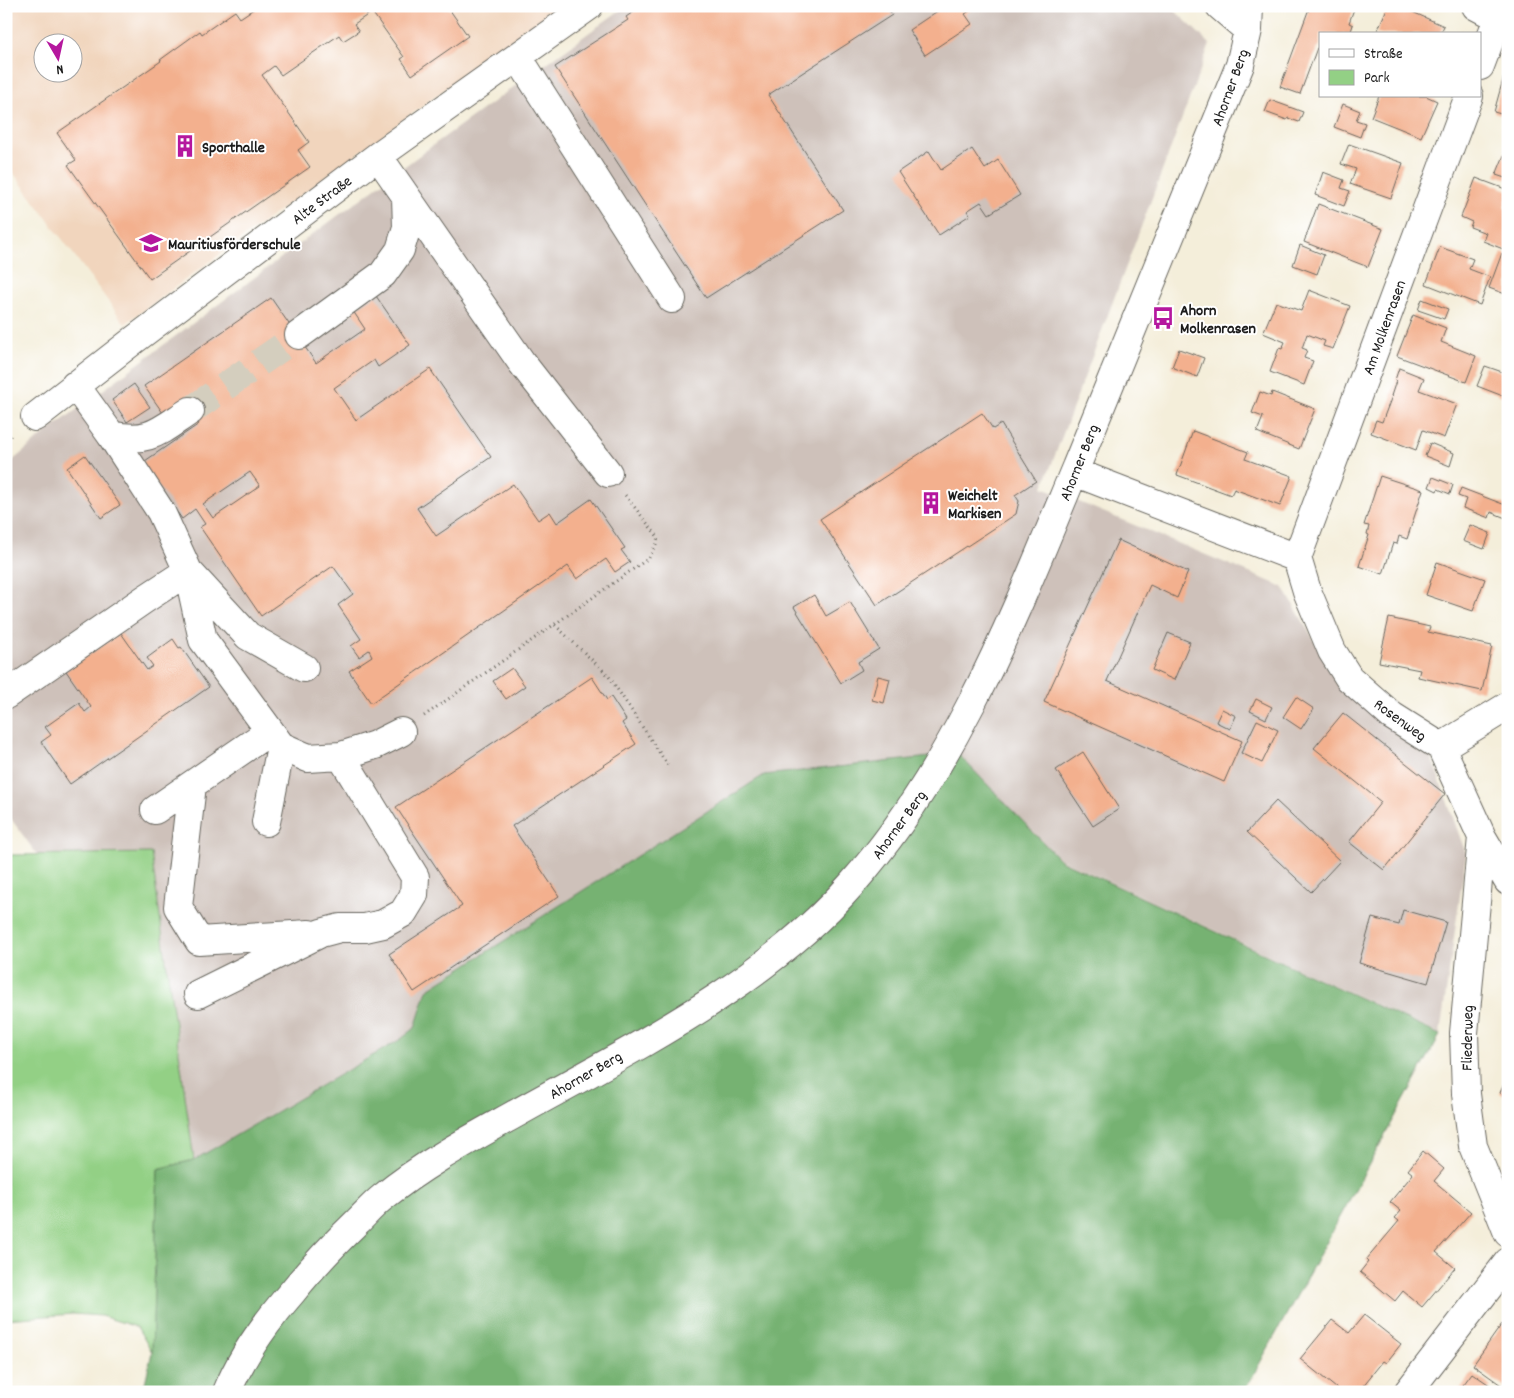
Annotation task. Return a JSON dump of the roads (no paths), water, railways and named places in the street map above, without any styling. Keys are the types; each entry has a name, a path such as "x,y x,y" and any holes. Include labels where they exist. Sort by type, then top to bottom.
{"street":[{"name":"Alte Straße","path":"34,417 378,156 588,6"},
{"path":"1220,6 1249,18"},
{"path":"1482,59 1494,16"},
{"name":"Ahorner Berg","path":"226,1392 231,1380 264,1325 322,1255 382,1198 438,1158 696,1011 754,973 814,922 849,887 889,839 920,794 972,704 1016,612 1240,65 1249,18"},
{"path":"518,57 672,298"},
{"name":"Am Molkenrasen","path":"1297,558 1468,98"},
{"path":"378,156 522,363 608,473"},
{"path":"299,335 383,274 400,250 407,227 406,198"},
{"path":"75,385 161,512 188,571 203,640 275,739 308,758 341,756 375,745 401,732"},
{"path":"110,435 128,439 141,438 158,432 190,411"},
{"path":"1074,472 1297,558"},
{"name":"Rosenweg","path":"1297,558 1307,591 1332,651 1349,678 1392,716 1441,747 1482,837 1508,881"},
{"path":"188,571 248,636 304,668"},
{"path":"6,695 188,571"},
{"path":"1441,747 1508,706"},
{"path":"155,810 192,785 275,739"},
{"path":"266,822 275,739"},
{"path":"192,785 178,907 199,941 321,933 340,928 366,928 383,924 403,913 414,895 415,877 341,756"},
{"name":"Fliederweg","path":"1482,837 1464,1033 1466,1094 1473,1146 1508,1233"},
{"path":"198,994 321,933"},
{"path":"1408,1392 1508,1262"}],"tunnel":[{"path":"190,411 299,335"}],"place":[{"name":"Sporthalle","path":"185,146"},
{"name":"Mauritiusförderschule","path":"151,243"},
{"name":"Ahorn Molkenrasen","path":"1163,318"},
{"name":"Weichelt Markisen","path":"931,503"}]}
